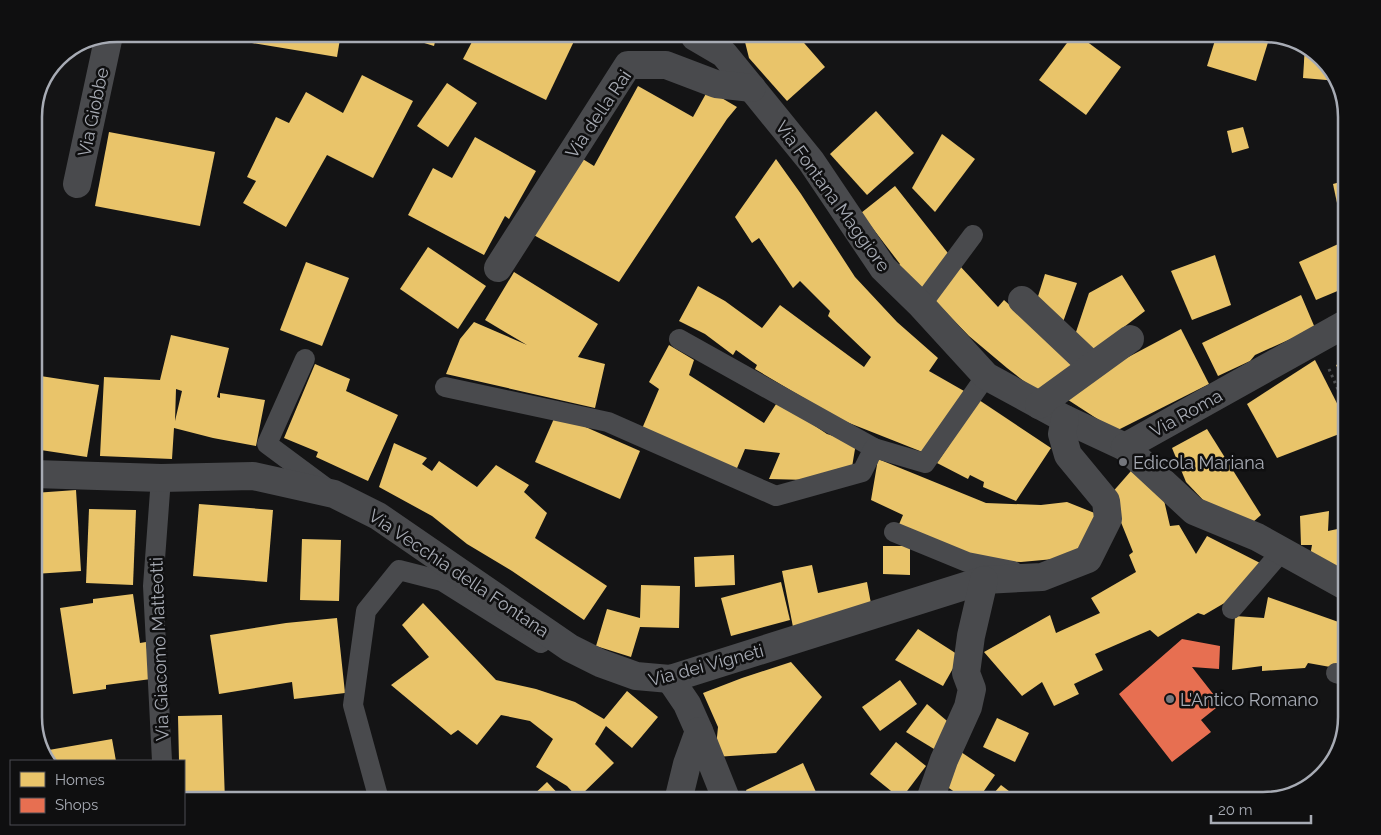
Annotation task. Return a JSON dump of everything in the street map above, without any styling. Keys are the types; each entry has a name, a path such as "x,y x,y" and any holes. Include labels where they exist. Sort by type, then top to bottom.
{"street":[{"name":"Via Fontana Maggiore","path":"711,42 724,46 752,88 811,161 883,268 921,305 986,376 1065,419 1125,446"},
{"name":"Via Giobbe","path":"77,184 107,43"},
{"name":"Via della Rai","path":"498,268 628,65 666,65 716,84 752,88"},
{"path":"1022,300 1092,366"},
{"name":"Via Roma","path":"1338,328 1125,446 1194,510 1257,537 1338,582"},
{"path":"1039,405 1130,339"},
{"name":"Via dei Vigneti","path":"670,679 984,580 1042,577 1088,559 1108,519 1106,501 1068,455 1062,434 1065,419"},
{"name":"Via Vecchia della Fontana","path":"43,474 160,478 252,476 334,494 378,516 514,612 570,648 600,663 636,676 670,679"},
{"path":"933,792 944,760 961,724 972,689 966,673 971,636 984,580"},
{"path":"670,679 687,704 723,792"},
{"path":"680,792 698,731"}],"lane":[{"path":"921,305 972,235"},
{"path":"679,338 874,448 926,463 986,376"},
{"path":"305,359 267,444 334,494"},
{"path":"445,387 608,422 776,496 862,472 874,448"},
{"name":"Via Giacomo Matteotti","path":"160,478 153,586 162,760"},
{"path":"894,532 967,562 1042,577"},
{"path":"1232,609 1282,551"},
{"name":"Via dei Vigneti","path":"377,792 353,705 366,611 399,570 442,581 587,671 649,685 670,679"}],"path":[{"path":"1316,341 1338,390"}],"building: Homes":[{"path":"252,42 340,42 337,57"},
{"path":"421,42 435,42 434,46"},
{"path":"472,42 574,42 546,100 463,59"},
{"path":"745,42 803,42 825,67 787,101 749,58"},
{"path":"1068,42 1087,42 1121,67 1086,115 1039,80"},
{"path":"1214,42 1268,42 1256,81 1207,66"},
{"path":"1304,55 1317,64 1328,80 1303,78"},
{"path":"362,75 413,101 373,178 327,155 286,227 243,203 256,181 247,177 276,117 289,123 306,92 343,113"},
{"path":"447,83 477,103 448,147 417,126"},
{"path":"638,86 693,117 708,90 737,107 727,119 619,282 530,233 578,156 594,166"},
{"path":"876,111 914,153 867,195 830,154"},
{"path":"1243,127 1249,148 1232,153 1227,131"},
{"path":"109,132 215,152 200,226 95,206"},
{"path":"942,134 975,159 935,212 912,188"},
{"path":"475,137 536,171 509,219 505,216 484,255 408,215 433,168 452,178"},
{"path":"776,159 855,277 897,322 938,358 929,371 964,391 925,453 839,419 755,369 757,365 736,350 733,355 705,334 679,321 698,286 725,301 762,328 780,305 864,367 871,357 828,316 830,311 800,281 793,288 759,238 752,243 735,217"},
{"path":"1338,183 1338,208 1333,184"},
{"path":"895,186 951,257 920,294 897,267 900,264 861,213"},
{"path":"1338,244 1338,291 1316,300 1299,262"},
{"path":"428,247 486,286 458,329 400,289"},
{"path":"1215,255 1231,305 1192,320 1171,271"},
{"path":"306,262 349,278 322,346 280,330"},
{"path":"959,265 998,307 1004,300 1075,364 1044,397 969,336 934,300"},
{"path":"514,272 598,324 578,357 605,364 595,408 446,374 460,339 474,322 527,345 485,320"},
{"path":"1045,274 1077,283 1063,322 1035,306"},
{"path":"1122,275 1145,311 1116,333 1097,356 1074,338 1089,293"},
{"path":"1301,295 1315,328 1255,355 1250,361 1218,376 1202,343"},
{"path":"1181,329 1209,384 1116,431 1059,394"},
{"path":"171,335 229,348 217,397 220,398 220,393 265,400 256,446 174,428 172,459 100,456 104,377 160,380","holes":["176,389 182,391 175,421"]},
{"path":"669,345 694,360 689,375 764,423 778,401 827,434 856,443 852,467 808,480 769,479 780,453 745,449 735,473 641,431 659,389 649,382"},
{"path":"1315,360 1338,405 1338,434 1277,458 1247,404"},
{"path":"315,364 350,379 346,391 398,415 368,481 316,457 318,452 284,438"},
{"path":"43,376 99,385 87,457 43,450"},
{"path":"979,400 1051,448 1016,501 983,487 984,482 970,475 968,479 937,463"},
{"path":"556,414 640,451 620,499 535,462"},
{"path":"1207,429 1261,515 1253,522 1205,502 1186,482 1172,448"},
{"path":"394,443 427,458 422,464 432,471 439,461 477,487 496,465 529,485 524,492 547,513 535,538 607,586 584,620 512,571 467,544 432,516 379,487"},
{"path":"878,459 986,503 1041,505 1067,502 1097,514 1077,552 1054,559 1021,562 972,560 897,529 903,515 871,500"},
{"path":"1131,471 1163,496 1170,526 1179,525 1196,554 1207,536 1262,564 1233,598 1204,615 1198,613 1158,637 1150,630 1095,654 1103,670 1074,684 1079,694 1054,706 1042,682 1022,696 984,652 1050,615 1056,633 1100,613 1091,598 1136,572 1129,555 1133,552 1110,495"},
{"path":"76,490 81,571 43,573 43,492"},
{"path":"199,504 273,510 267,582 193,576"},
{"path":"89,509 136,510 133,585 86,583"},
{"path":"1329,511 1328,531 1338,529 1338,572 1310,556 1312,545 1301,545 1300,516"},
{"path":"302,539 341,540 339,601 300,600"},
{"path":"883,546 910,546 910,575 883,574"},
{"path":"734,555 735,585 695,587 694,557"},
{"path":"812,565 818,593 867,582 872,609 793,627 782,571"},
{"path":"781,582 790,620 731,636 721,598"},
{"path":"641,585 680,586 679,628 640,627 631,657 596,646 607,609 640,618"},
{"path":"133,594 140,643 146,642 151,679 106,685 106,689 73,694 60,608 93,603 93,599"},
{"path":"1268,597 1338,622 1338,668 1308,663 1305,668 1262,671 1262,666 1232,670 1235,616 1264,618"},
{"path":"423,603 496,680 536,689 575,702 604,719 627,691 658,717 632,748 606,726 595,744 614,763 584,792 572,792 567,786 536,767 553,739 530,721 501,715 477,745 458,730 451,735 391,685 429,657 402,625"},
{"path":"337,618 345,693 294,699 292,682 219,694 210,635 286,623"},
{"path":"918,629 960,656 943,686 895,660"},
{"path":"791,662 822,697 776,753 715,757 718,727 703,693"},
{"path":"900,680 917,704 880,731 862,707"},
{"path":"927,704 953,726 939,752 906,732"},
{"path":"222,715 225,792 185,792 185,760 179,760 178,716"},
{"path":"997,718 1029,733 1015,762 983,747"},
{"path":"112,739 116,760 56,760 49,750"},
{"path":"896,742 926,766 906,792 892,792 870,774"},
{"path":"961,752 995,775 983,792 955,792 940,782"},
{"path":"803,763 816,792 747,792 746,790"},
{"path":"547,782 556,792 536,792"},
{"path":"1001,785 1010,792 995,792"}],"building: Shops":[{"name":"L'Antico Romano","path":"1182,639 1220,646 1219,669 1192,667 1221,704 1201,720 1211,732 1172,762 1119,694"}],"place":[{"name":"Edicola Mariana","path":"1123,462"},
{"name":"L'Antico Romano","path":"1170,699"}]}
